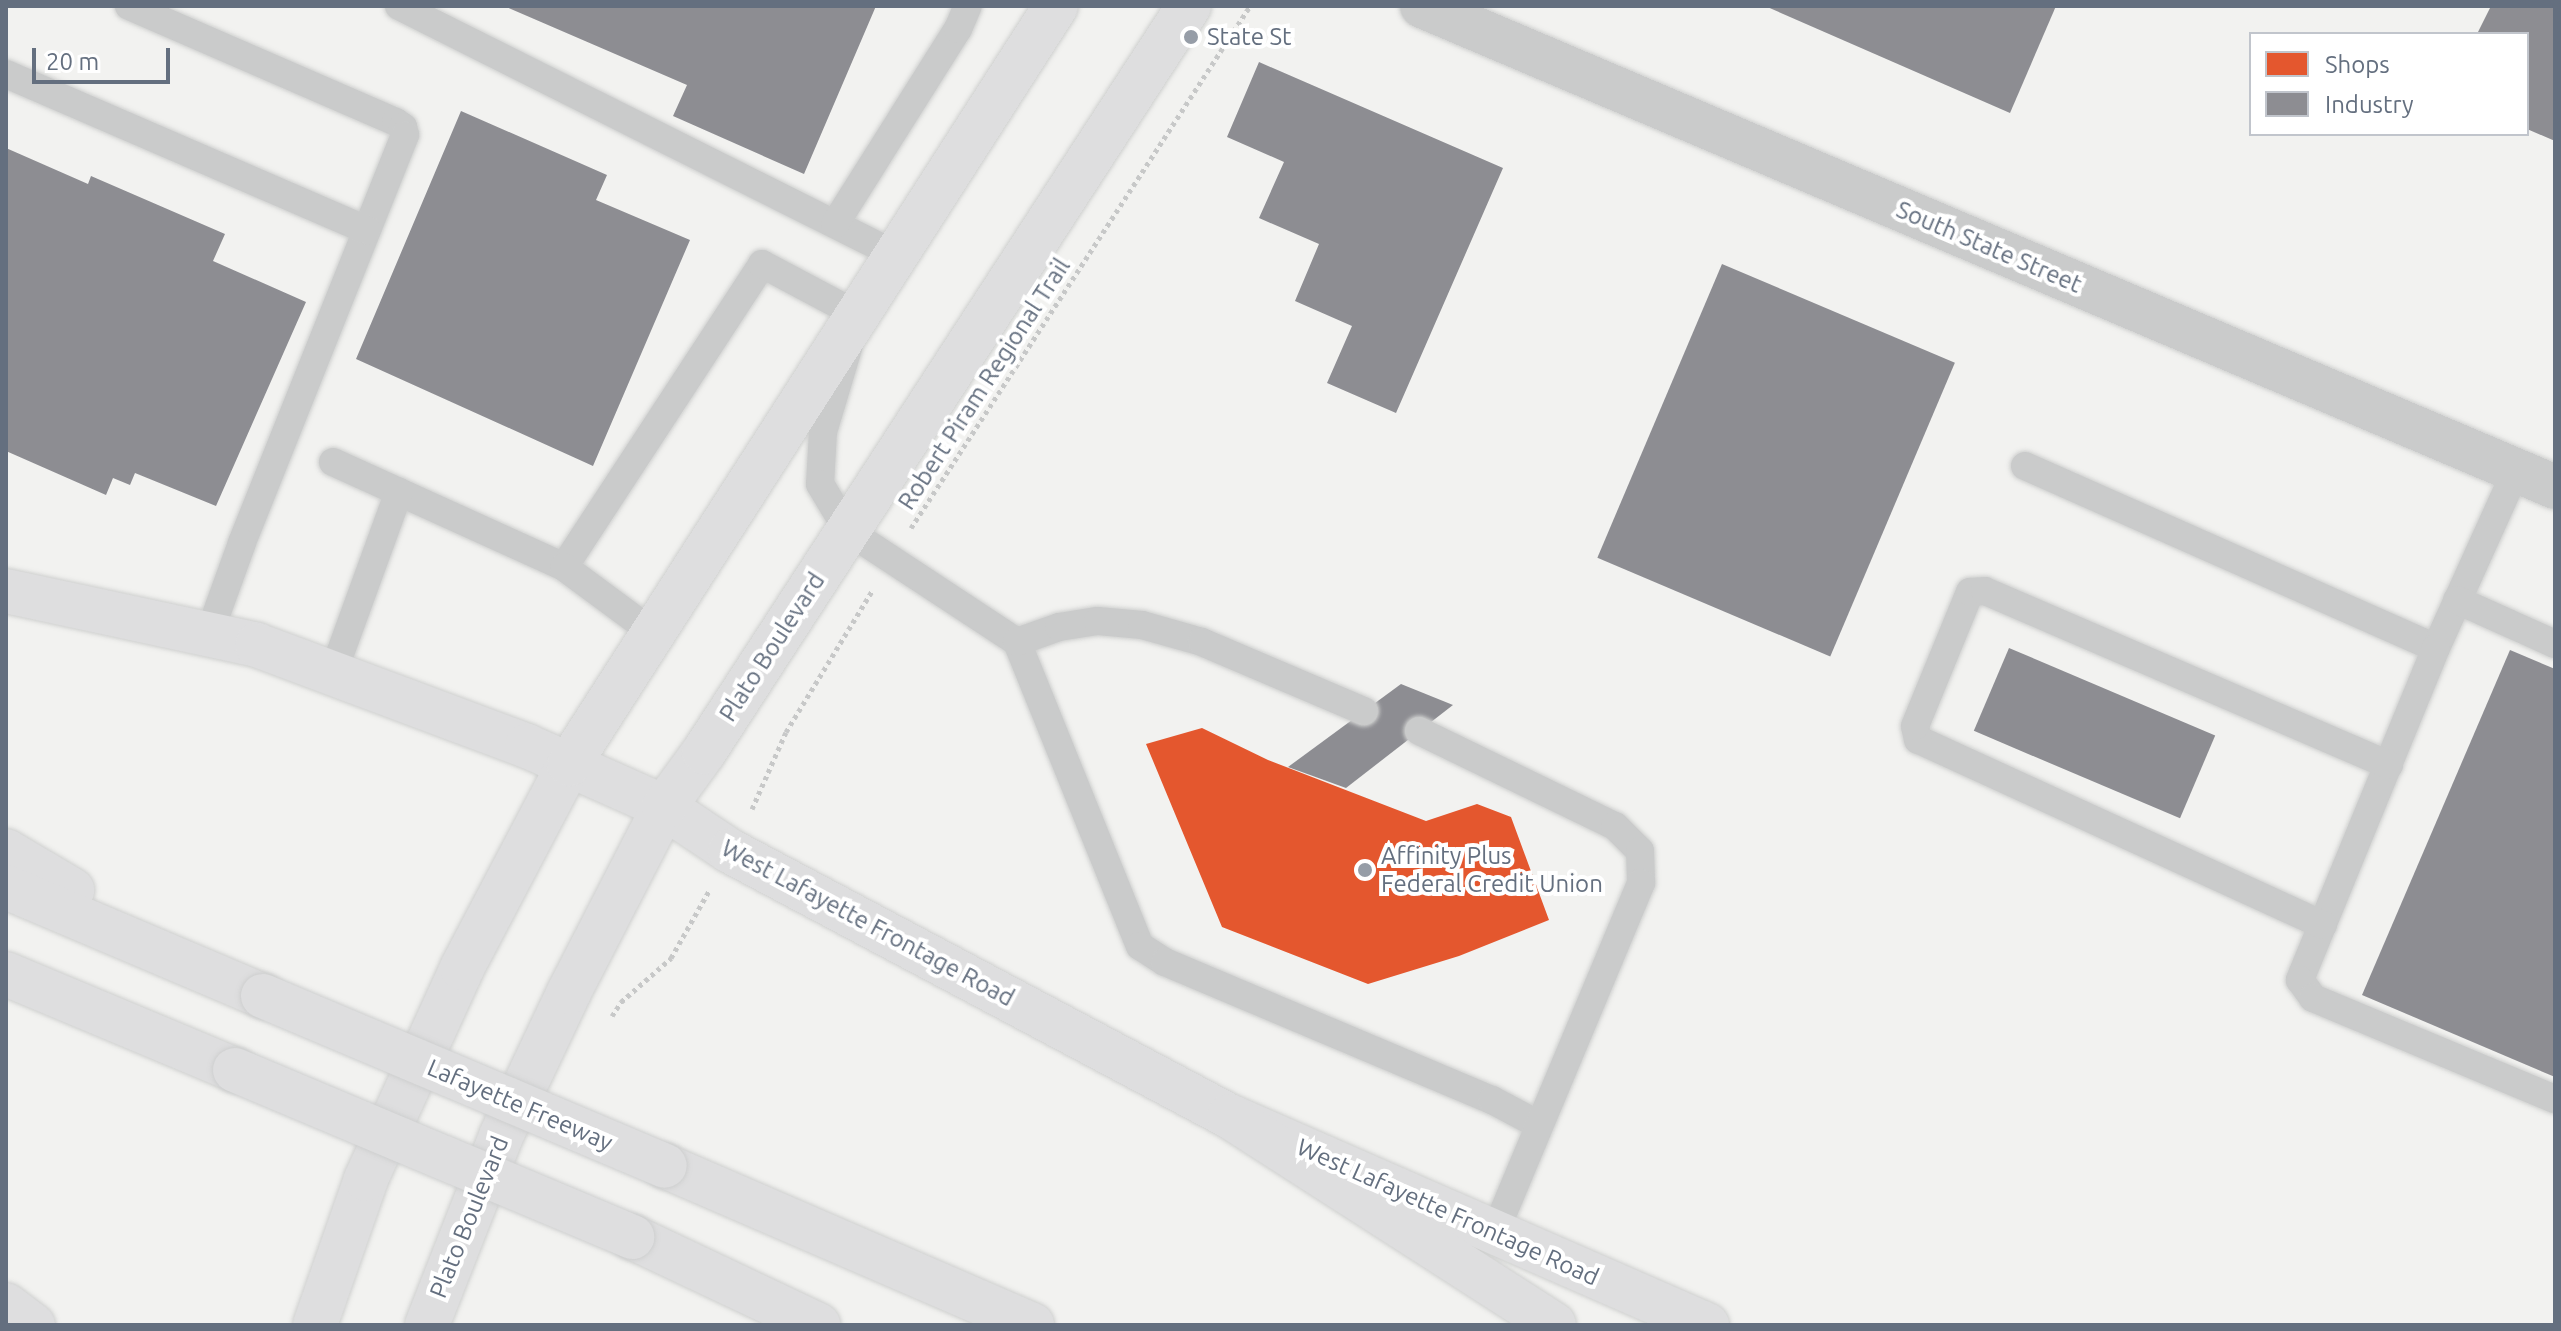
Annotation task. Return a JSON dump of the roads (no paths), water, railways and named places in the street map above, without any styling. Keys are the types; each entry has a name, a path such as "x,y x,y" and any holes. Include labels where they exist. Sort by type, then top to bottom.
{"main road":[{"path":"315,1325 366,1179 462,968 569,764 1056,6"},
{"name":"Plato Boulevard","path":"427,1325 501,1136 569,992 664,807 848,531 1189,6"},
{"name":"West Lafayette Frontage Road","path":"6,591 257,645 569,764 664,807 730,851 1229,1116 1707,1325"},
{"path":"6,851 215,975"},
{"name":"Lafayette Freeway","path":"6,887 1032,1325"},
{"path":"6,974 632,1237 818,1325"},
{"path":"6,994 186,1050"},
{"path":"1229,1116 1554,1325"},
{"path":"6,1305 33,1325"}],"street":[{"name":"South State Street","path":"1422,6 2555,487"}],"lane":[{"path":"129,6 403,127 405,135 247,529 209,634"},
{"path":"399,6 896,255"},
{"path":"835,224 968,6"},
{"path":"6,74 367,230"},
{"path":"564,567 762,264 858,315 823,432 819,459 820,484 848,531 1017,642 1140,946 1165,962 1478,1094 1539,1125"},
{"path":"333,462 564,567 652,632"},
{"path":"2025,466 2436,648"},
{"path":"2516,471 2436,648 2300,980 2313,998 2555,1099"},
{"path":"333,673 399,492"},
{"path":"2323,925 1918,740 1915,726 1970,592 1985,591 2389,765"},
{"path":"2457,600 2555,644"},
{"path":"1017,642 1059,627 1098,621 1142,625 1202,642 1364,711"},
{"path":"1419,731 1615,826 1640,851 1641,883 1495,1232"}],"place":[{"name":"State St","path":"1191,37"},
{"name":"Affinity Plus Federal Credit Union","path":"1365,870"}]}
